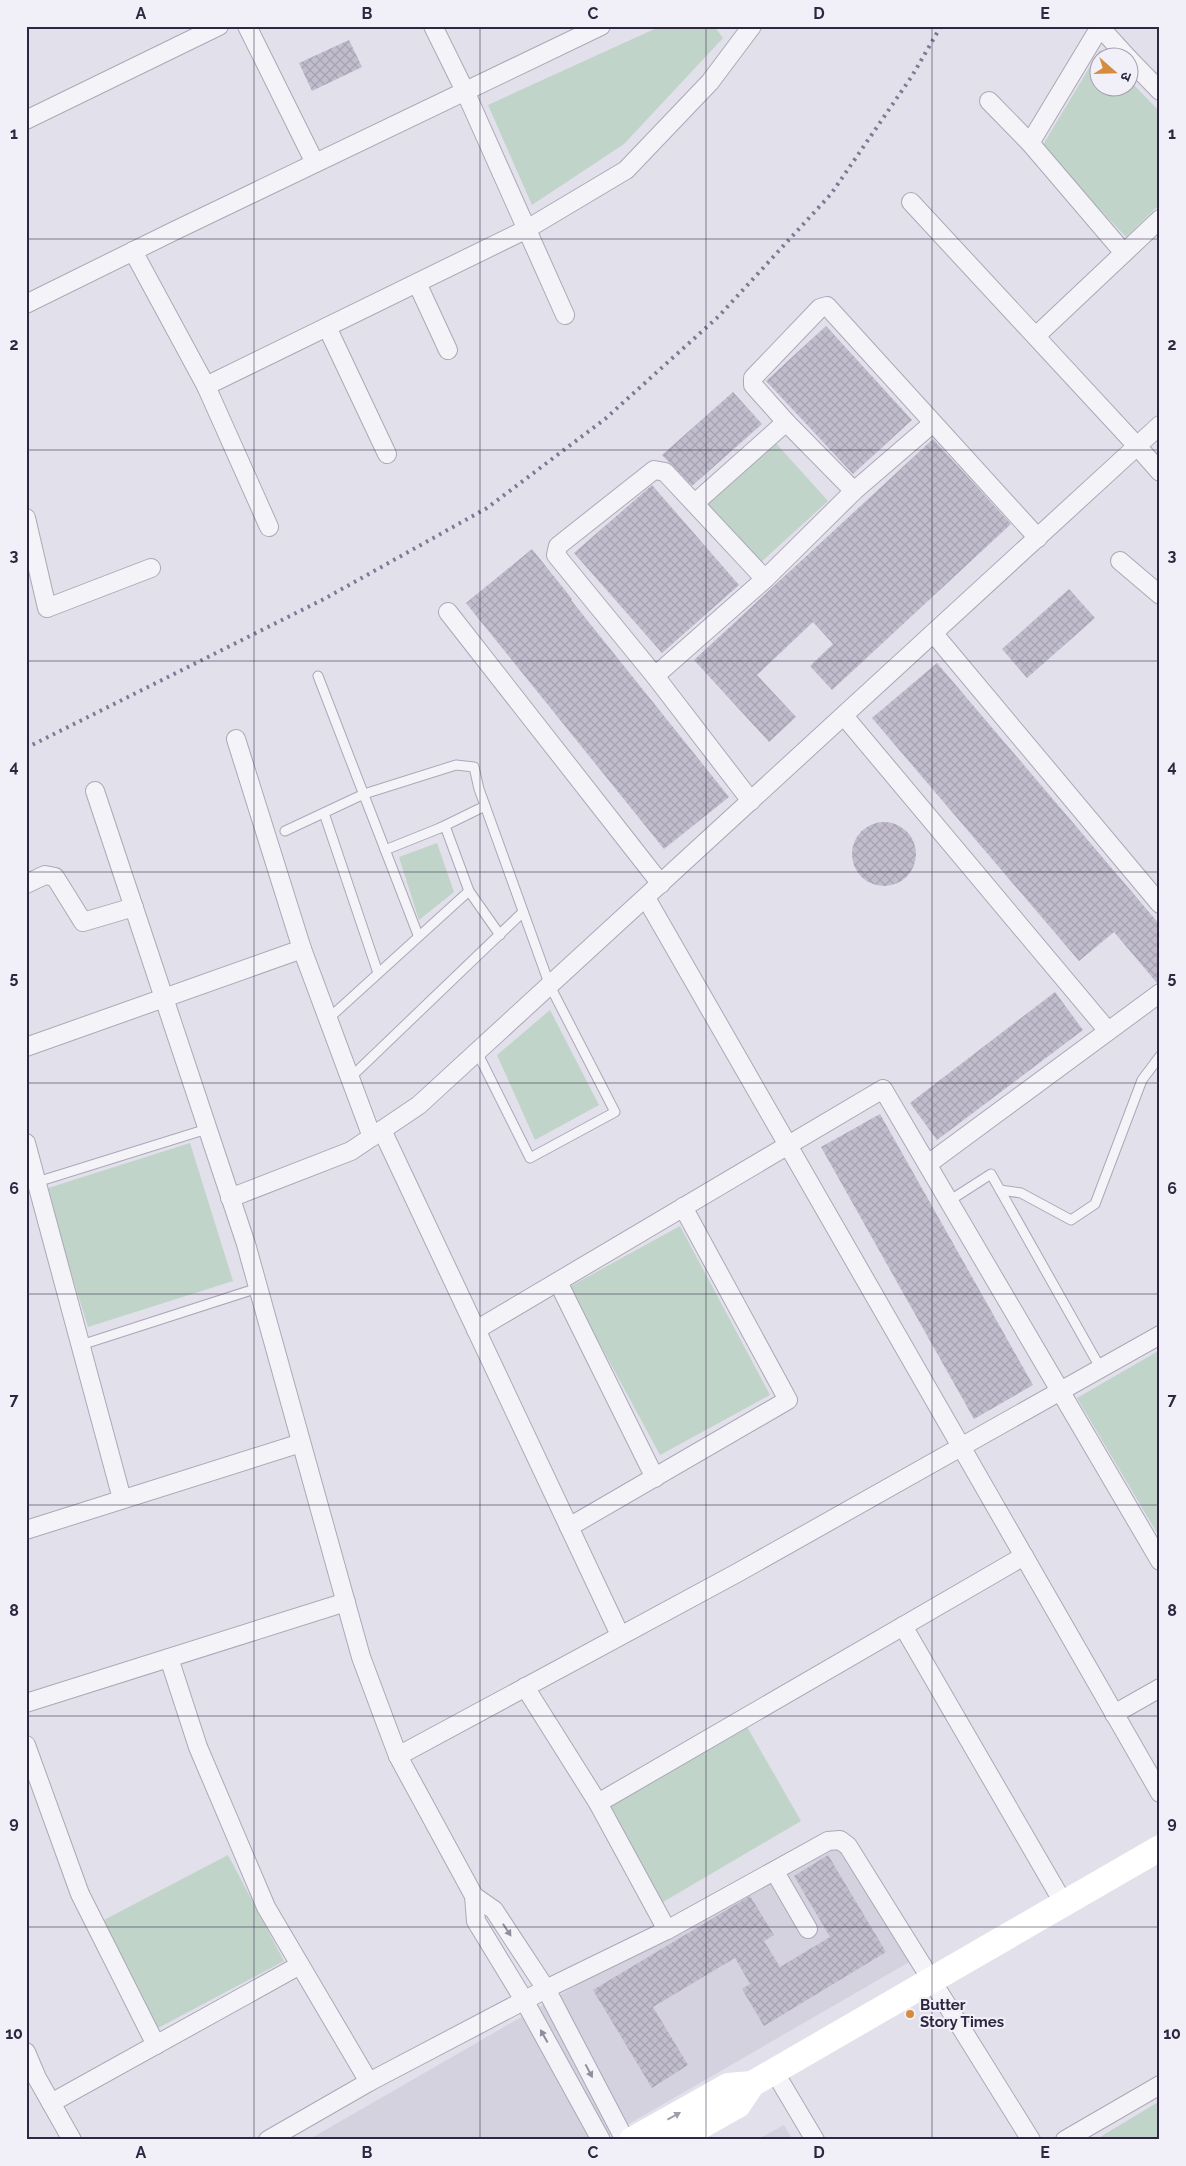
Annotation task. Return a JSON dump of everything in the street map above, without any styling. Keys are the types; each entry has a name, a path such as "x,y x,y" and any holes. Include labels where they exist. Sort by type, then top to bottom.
{"main road":[{"path":"632,2140 728,2086 763,2077 1160,1848"},
{"path":"676,2140 738,2105 763,2077"}],"street":[{"path":"26,120 219,26"},
{"path":"247,26 314,164"},
{"path":"433,26 465,91 565,315"},
{"path":"26,304 601,26"},
{"path":"206,386 527,229 626,170 710,82 752,26"},
{"path":"1030,143 1099,27 1119,48"},
{"path":"1138,68 1160,91"},
{"path":"989,101 1030,143 1124,253"},
{"path":"911,202 1160,472"},
{"path":"1036,336 1160,219"},
{"path":"133,251 206,386 269,527"},
{"path":"417,282 448,350"},
{"path":"854,491 786,422 753,385 753,378 820,308 827,306 1038,538"},
{"path":"327,327 387,454"},
{"path":"695,503 786,422"},
{"path":"655,676 765,579 854,491 933,423"},
{"path":"230,1198 351,1151 419,1105 1160,425"},
{"path":"752,801 655,676 556,555 558,546 654,470 665,472 765,579"},
{"path":"27,529 47,608 150,568"},
{"path":"1120,561 1160,595"},
{"path":"448,612 661,884"},
{"path":"934,634 1160,904"},
{"path":"844,716 1108,1031"},
{"path":"236,739 302,950 350,1078 476,1330 620,1635"},
{"path":"95,791 230,1198 258,1288 361,1657 398,1756 474,1896 476,1921 524,2000 602,2140"},
{"path":"26,884 45,875 54,877 82,922 134,907"},
{"path":"646,898 1160,1793"},
{"path":"26,1047 302,950"},
{"path":"928,1164 1160,993"},
{"path":"476,1330 883,1089 1160,1561"},
{"path":"26,1143 122,1499"},
{"path":"569,1527 788,1400 684,1207"},
{"path":"558,1282 655,1478"},
{"path":"398,1756 961,1447 1160,1335"},
{"path":"26,1530 301,1442"},
{"path":"598,1803 1024,1556"},
{"path":"26,1703 346,1602"},
{"path":"902,1626 1064,1904"},
{"path":"169,1658 198,1747 266,1907 369,2082"},
{"path":"525,1687 598,1803 667,1930"},
{"path":"1114,1714 1160,1688"},
{"path":"26,1745 80,1894 156,2045"},
{"path":"268,2140 369,2082 524,2000 667,1930 828,1841 840,1840 848,1846 1030,2140"},
{"path":"775,1872 808,1929"},
{"path":"474,1896 494,1910 546,1989 625,2140"},
{"path":"51,2103 300,1965"},
{"path":"26,2052 36,2078 72,2140"},
{"path":"763,2077 815,2140"},
{"path":"1065,2140 1160,2085"}],"lane":[{"path":"318,676 418,935"},
{"path":"285,831 364,794 456,765 474,767 485,806 550,986 616,1112 530,1158 477,1052"},
{"path":"437,829 485,806"},
{"path":"324,813 378,973"},
{"path":"385,850 444,826 469,891 500,935"},
{"path":"328,1019 418,935 469,891"},
{"path":"350,1078 523,912"},
{"path":"1000,1190 1021,1193 1071,1220 1095,1204 1142,1080 1160,1056"},
{"path":"37,1182 207,1129"},
{"path":"949,1201 991,1174 1101,1369"},
{"path":"81,1345 258,1288"}],"shaded area":[{"path":"832,1838 911,1961 601,2140 308,2140"},
{"path":"784,2125 793,2140 761,2140 762,2137"}],"green space":[{"path":"661,26 714,26 723,38 624,144 532,205 488,105"},
{"path":"1088,70 1088,98 1138,98 1138,89 1160,112 1160,204 1126,237 1041,148"},
{"path":"773,440 828,501 758,565 704,505"},
{"path":"437,843 454,892 419,920 399,857"},
{"path":"550,1010 599,1105 535,1140 497,1055"},
{"path":"190,1143 233,1281 88,1327 45,1189"},
{"path":"680,1226 770,1395 660,1455 569,1287"},
{"path":"1160,1350 1160,1538 1077,1398"},
{"path":"746,1725 801,1821 658,1905 603,1808"},
{"path":"228,1855 284,1961 158,2028 102,1921"},
{"path":"1160,2101 1160,2140 1095,2140"}],"building":[{"path":"349,40 362,67 312,91 299,63"},
{"path":"826,326 912,420 853,474 766,381"},
{"path":"733,392 762,424 692,486 662,455"},
{"path":"933,439 1011,524 832,690 810,666 833,644 813,622 757,675 796,717 769,742 694,660"},
{"path":"652,485 739,585 662,653 574,553"},
{"path":"532,549 729,797 664,849 466,603"},
{"path":"1069,589 1095,618 1027,678 1002,649"},
{"path":"937,663 1160,925 1160,983 1157,983 1114,932 1079,961 872,718"},
{"path":"884,822 896,825 907,831 913,842 916,854 913,866 907,877 896,883 884,886 872,883 861,877 855,866 852,854 855,842 861,831 872,825"},
{"path":"1055,992 1083,1030 937,1140 910,1103"},
{"path":"880,1114 1033,1385 974,1419 821,1147"},
{"path":"828,1855 886,1952 764,2026 742,1989 750,1984 735,1958 653,2007 688,2065 652,2088 593,1990 750,1896 774,1935 764,1941 780,1967 830,1937 794,1876"}],"railway":[{"path":"26,748 324,599 487,508 605,419 719,316 831,194 912,76 941,26"}],"place":[{"name":"Butter Story Times","path":"910,2014"}]}
